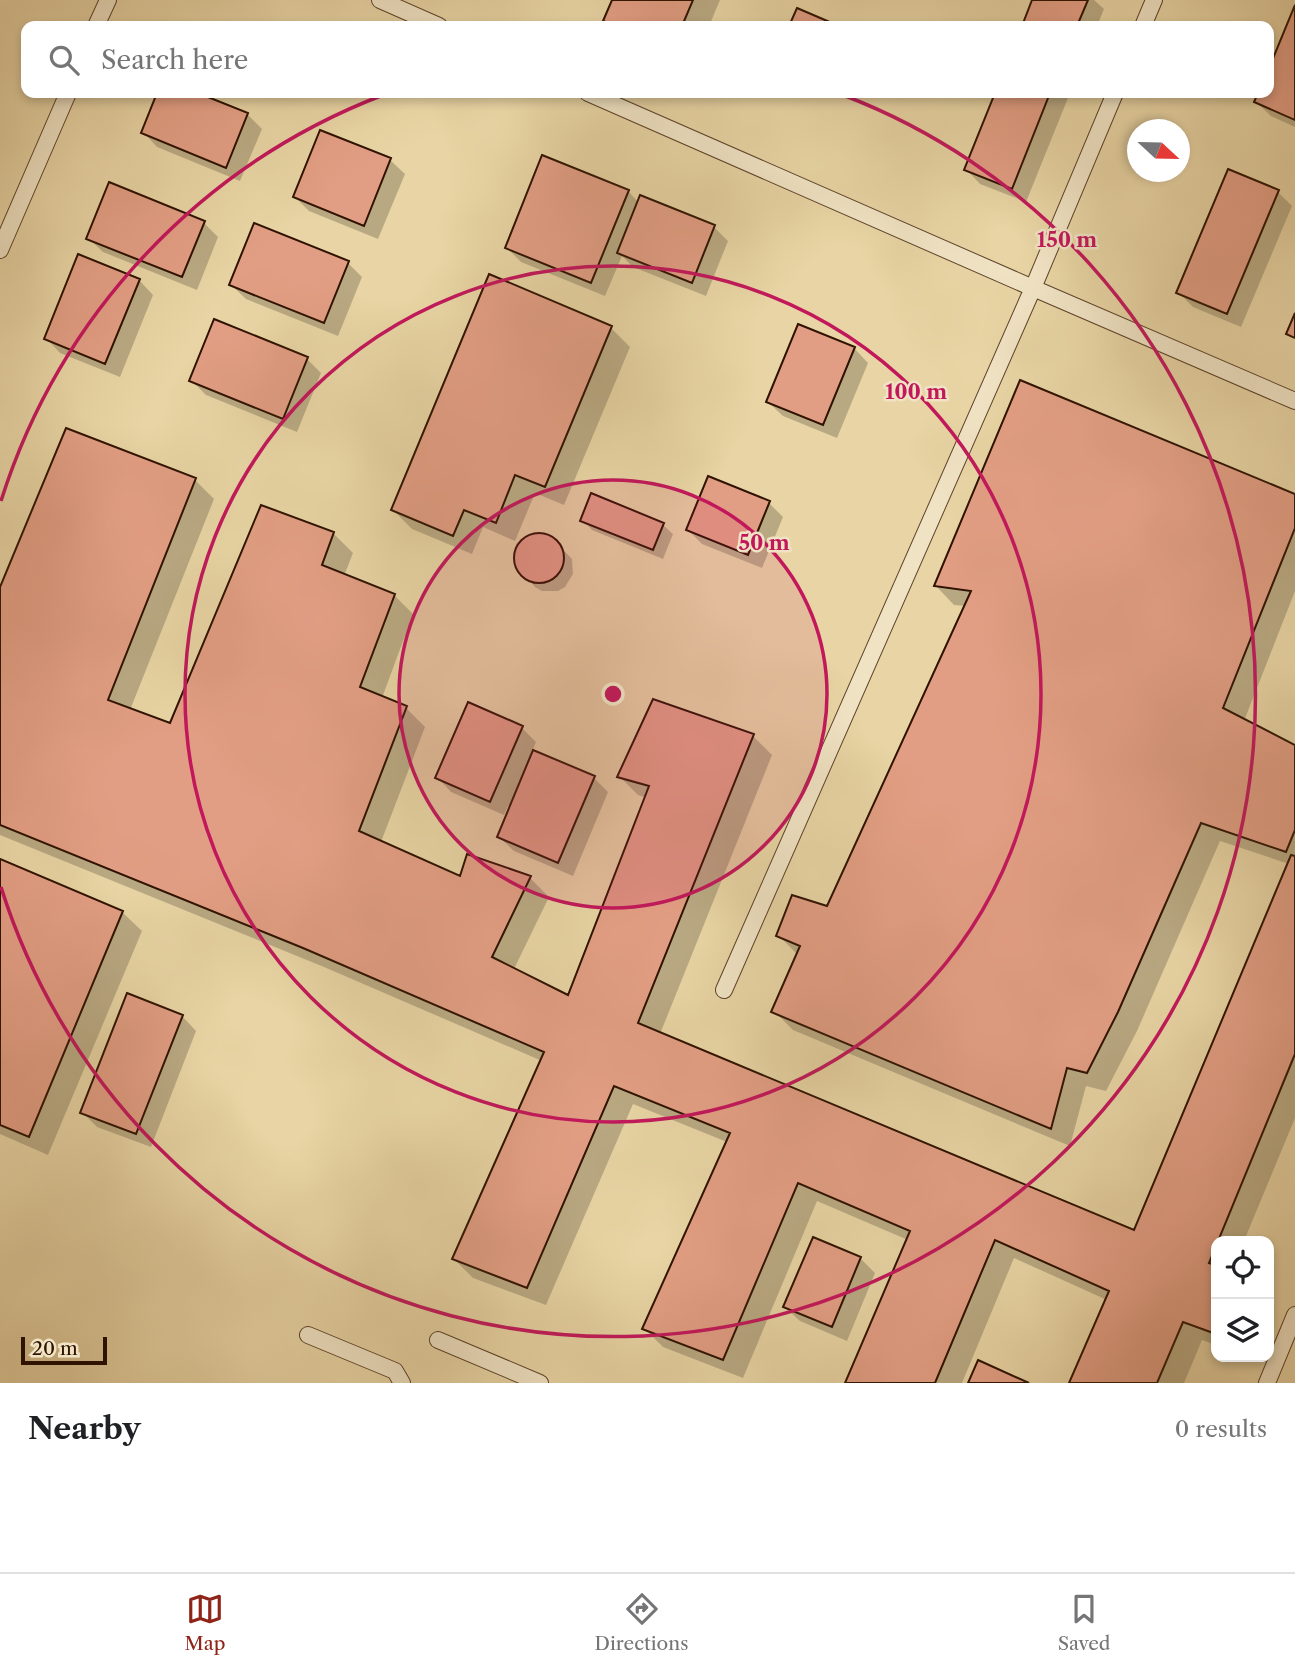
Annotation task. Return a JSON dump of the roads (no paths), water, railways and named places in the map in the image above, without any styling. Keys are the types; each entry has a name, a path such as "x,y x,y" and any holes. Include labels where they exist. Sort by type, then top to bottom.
{"lane":[{"path":"98,21 108,0"},
{"path":"380,0 428,21"},
{"path":"1145,21 1154,0"},
{"path":"0,250 6,221 66,98"},
{"path":"600,98 1295,401"},
{"path":"724,990 1033,288 1113,98"},
{"path":"1266,1383 1295,1315"},
{"path":"308,1335 395,1371 402,1383"},
{"path":"438,1340 540,1383"}]}
